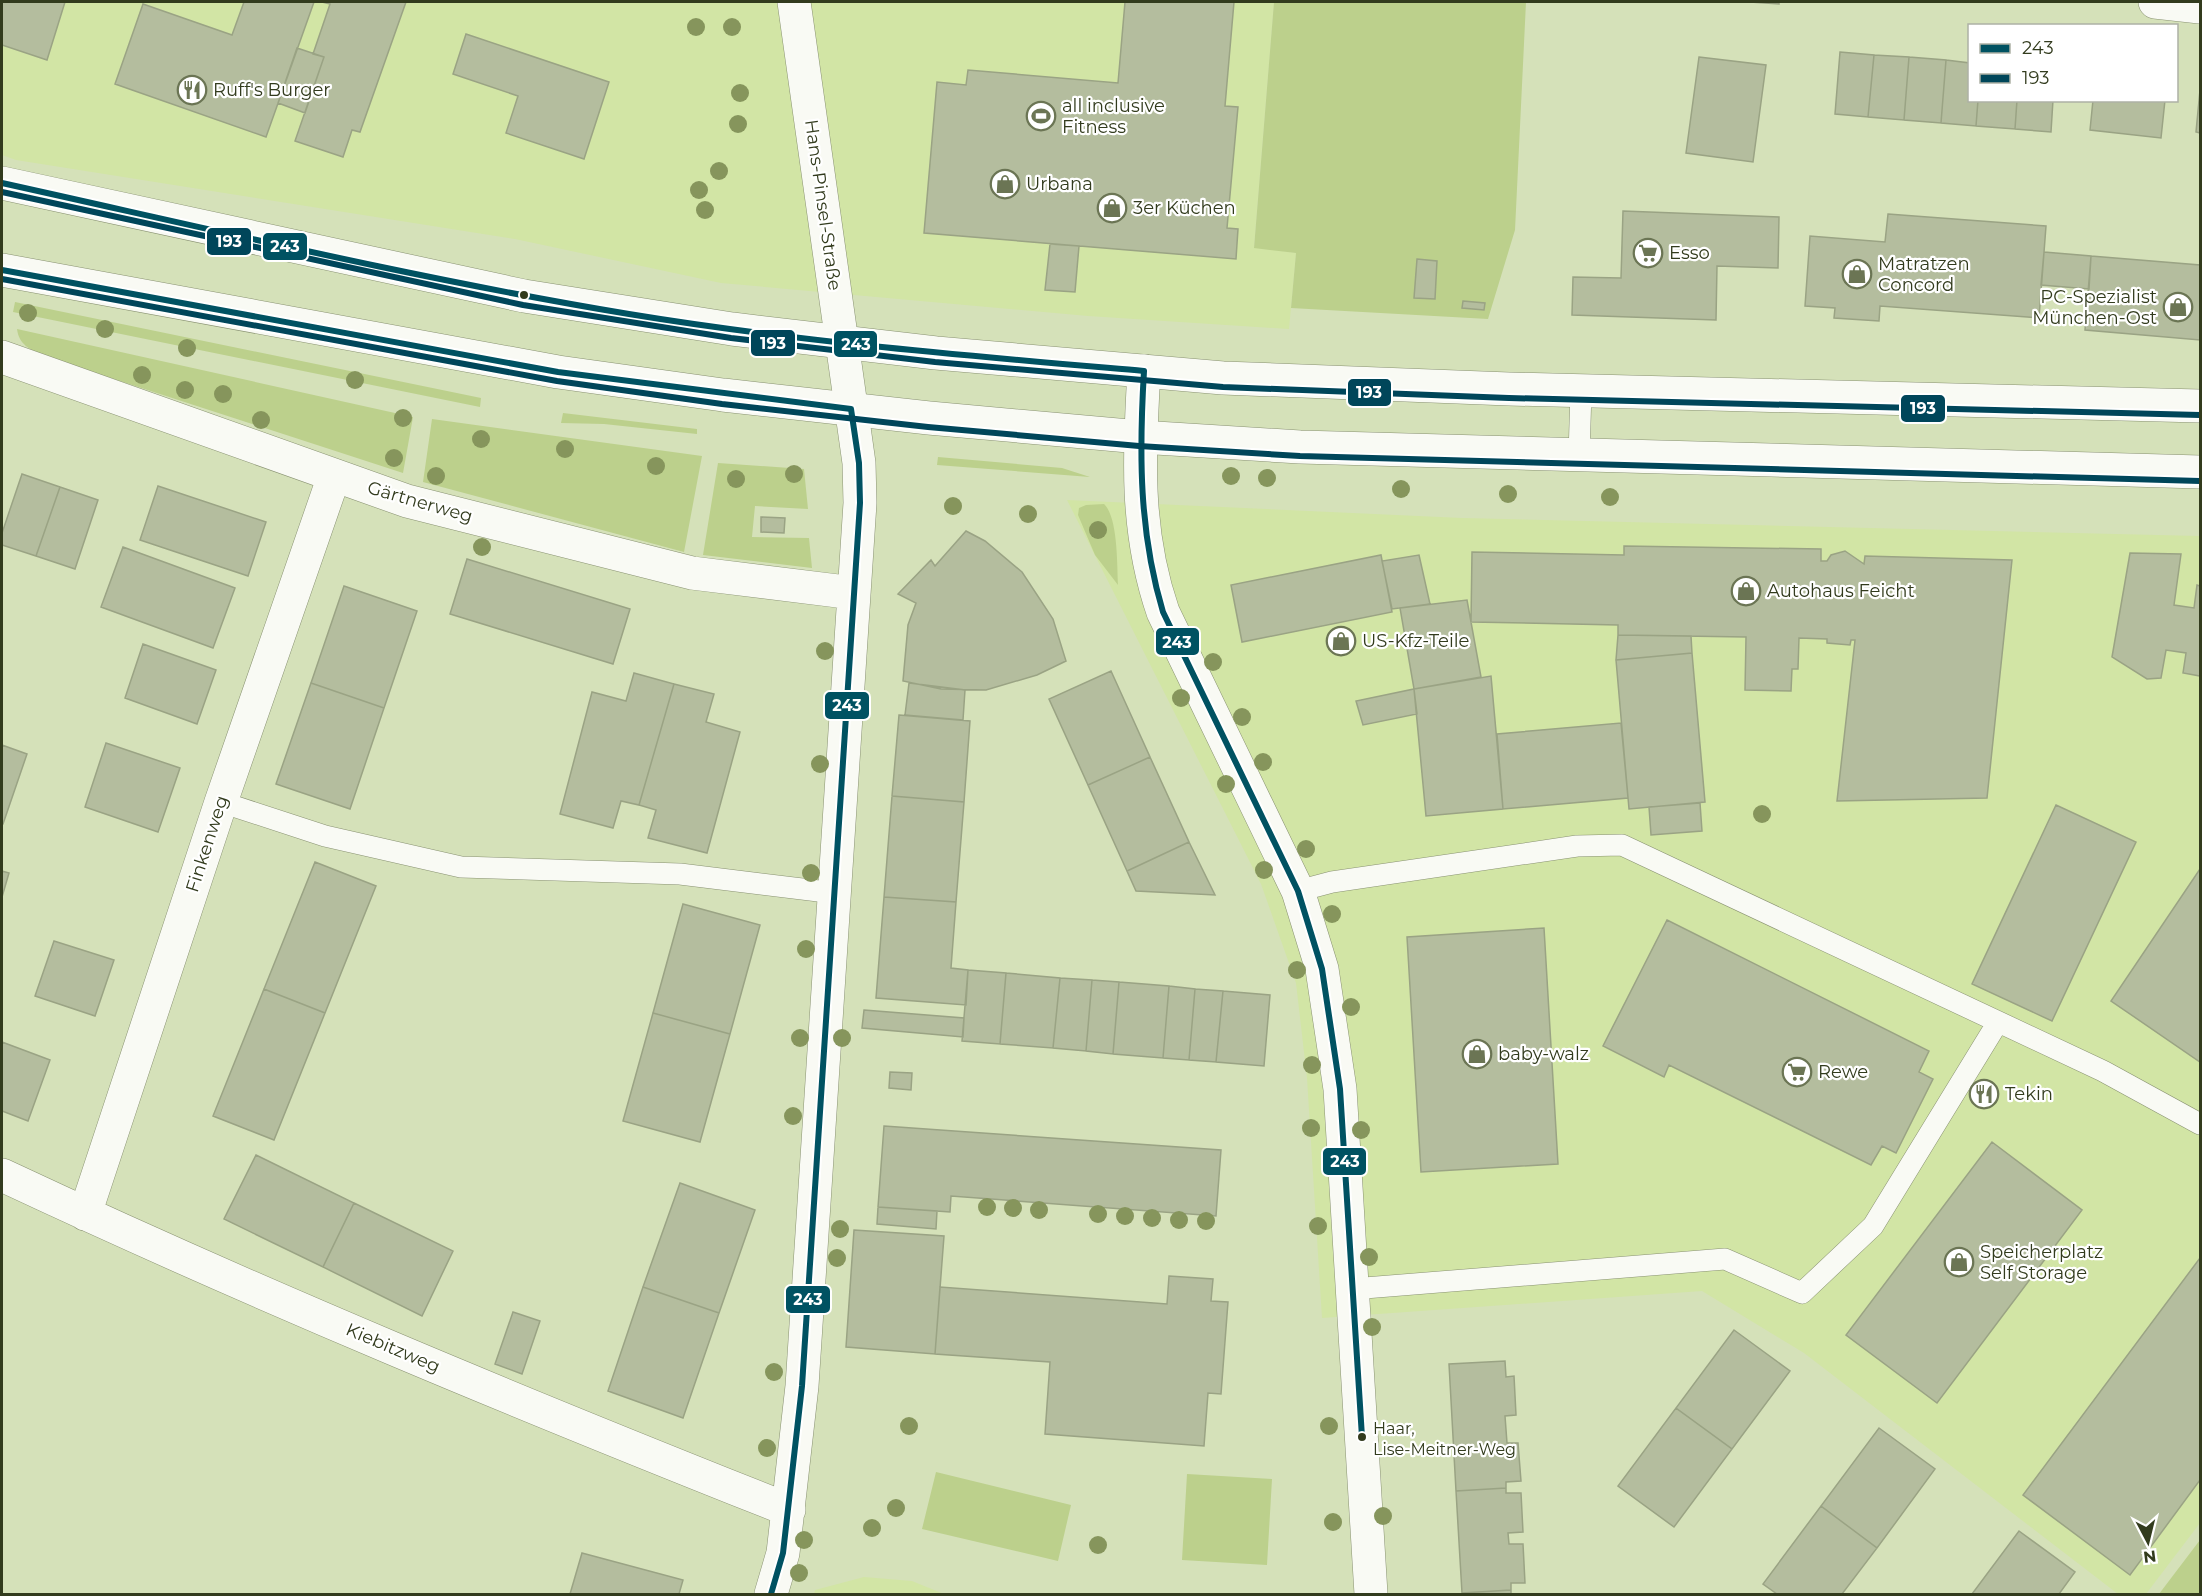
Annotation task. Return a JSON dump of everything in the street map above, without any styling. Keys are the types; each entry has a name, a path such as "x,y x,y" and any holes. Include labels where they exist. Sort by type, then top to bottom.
{"street":[{"name":"Hans-Pinsel-Straße","path":"771,1594 783,1553 802,1386 860,503 859,463 794,2"},
{"path":"2155,2 2200,7"},
{"path":"2,183 524,296 710,326 936,353 1223,378 1509,389 2200,406"},
{"path":"2,270 558,372 850,409 1140,437 1300,447 1509,455 2200,471"},
{"name":"Gärtnerweg","path":"2,357 407,501 692,573 854,593"},
{"path":"1144,370 1139,488 1150,574 1163,612 1298,891 1322,969 1340,1089 1371,1594"},
{"name":"Finkenweg","path":"85,1214 221,802 334,476"},
{"name":"Kiebitzweg","path":"2,1175 85,1214 532,1408 789,1510"}],"lane":[{"path":"1579,456 1581,391"},
{"path":"221,802 325,836 461,867 680,874 835,893"},
{"path":"1298,891 1332,882 1553,849 1622,845 2103,1071 2200,1124"},
{"path":"1352,1289 1725,1259 1802,1293 1873,1226 1998,1022"}],"shaded area":[{"path":"2,2 1274,2 1254,247 1296,253 1289,329 1088,316 721,283 515,239 16,160 2,155"},
{"path":"1274,2 1526,2 1515,230 1488,319 1291,308 1296,253 1254,248"},
{"path":"15,302 481,398 480,407 13,312"},
{"path":"17,329 413,417 403,473 43,356 23,343"},
{"path":"563,413 697,429 697,434 604,424 561,423"},
{"path":"432,419 702,456 684,552 423,482"},
{"path":"938,457 1062,468 1090,477 937,465"},
{"path":"718,463 804,469 808,509 755,506 752,537 809,538 812,568 703,555"},
{"path":"1067,500 1462,518 2200,536 2200,1523 2146,1594 2118,1594 1804,1353 1702,1291 1322,1318 1307,1078 1296,983 1261,884"},
{"path":"1104,504 1109,510 1114,530 1118,585 1095,555 1078,515 1079,508 1086,505"},
{"path":"936,1472 1071,1505 1058,1561 922,1529"},
{"path":"1187,1474 1272,1479 1267,1565 1182,1560"},
{"path":"2200,1540 2200,1594 2159,1594"},
{"path":"864,1577 912,1581 944,1594 814,1594 815,1590"}],"building":[{"path":"2,2 65,2 47,60 2,45"},
{"path":"244,2 314,2 266,137 115,84 143,4 232,35"},
{"path":"322,2 406,2 360,132 352,130 343,157 295,141 324,57 313,54 330,4"},
{"path":"1125,2 1234,2 1225,106 1238,107 1227,228 1238,229 1236,259 924,233 937,82 966,85 968,70 1118,83"},
{"path":"1750,2 1779,2 1779,4"},
{"path":"466,34 609,82 584,159 506,133 518,96 453,74"},
{"path":"297,48 324,57 305,113 278,103"},
{"path":"1840,52 1874,55 1868,117 1835,114"},
{"path":"1874,55 1909,57 1904,120 1868,117"},
{"path":"1699,57 1766,65 1753,162 1686,153"},
{"path":"1909,57 1946,60 1941,123 1904,120"},
{"path":"1946,60 1968,63 1968,102 1978,102 1976,126 1941,123"},
{"path":"2200,90 2200,133 2196,132"},
{"path":"1978,102 2017,102 2015,129 1976,126"},
{"path":"2017,102 2053,102 2051,132 2015,129"},
{"path":"2093,102 2165,102 2161,138 2090,130"},
{"path":"1623,211 1779,217 1778,268 1717,266 1716,320 1572,315 1573,277 1621,278"},
{"path":"1888,214 2046,226 2039,318 1880,306 1879,321 1834,318 1835,308 1805,306 1810,236 1885,242"},
{"path":"1050,244 1079,246 1075,292 1045,290"},
{"path":"2044,252 2091,256 2089,289 2041,285"},
{"path":"2091,256 2200,265 2200,340 2085,330"},
{"path":"1417,259 1437,261 1435,299 1414,298"},
{"path":"1463,301 1485,303 1484,310 1462,308"},
{"path":"22,474 60,487 36,556 2,545 2,533"},
{"path":"158,486 266,522 248,576 140,540"},
{"path":"60,487 98,500 75,569 36,556"},
{"path":"761,517 785,518 784,533 761,532"},
{"path":"966,531 985,541 1022,572 1053,619 1066,661 1037,675 986,690 941,689 903,681 908,625 916,603 898,594 931,560 935,566"},
{"path":"1624,546 1821,549 1821,561 1827,561 1831,555 1845,551 1864,564 1865,556 2012,560 1987,798 1837,801 1855,640 1851,640 1850,645 1827,643 1827,639 1799,638 1798,669 1792,669 1791,691 1745,690 1746,637 1618,635 1618,625 1471,622 1472,552 1624,555"},
{"path":"123,547 235,588 213,648 101,607"},
{"path":"2130,553 2181,554 2174,605 2194,608 2197,585 2200,586 2200,676 2183,673 2186,653 2166,650 2161,678 2147,679 2112,657"},
{"path":"1381,555 1392,612 1242,642 1231,585"},
{"path":"1419,555 1430,604 1392,609 1382,561"},
{"path":"467,559 630,609 613,664 450,614"},
{"path":"344,586 417,611 384,708 311,683"},
{"path":"1467,600 1481,677 1414,689 1400,608"},
{"path":"1618,635 1691,636 1692,653 1616,660"},
{"path":"143,644 216,670 197,724 125,698"},
{"path":"1692,653 1705,802 1629,809 1616,660"},
{"path":"1111,671 1150,757 1088,785 1049,699"},
{"path":"634,673 674,684 639,805 621,801 613,828 560,814 592,692 626,701"},
{"path":"1491,676 1503,809 1426,816 1414,689"},
{"path":"311,683 384,708 350,809 276,784"},
{"path":"909,683 965,690 963,720 905,715"},
{"path":"674,684 714,694 706,722 740,732 707,853 648,838 656,810 639,805"},
{"path":"1414,689 1417,714 1363,725 1356,701"},
{"path":"899,715 970,721 964,802 892,796"},
{"path":"1621,723 1628,798 1503,809 1497,734"},
{"path":"106,743 180,768 158,832 85,807"},
{"path":"2,745 27,754 3,824 2,824"},
{"path":"1150,757 1189,842 1127,871 1088,785"},
{"path":"892,796 964,802 956,902 884,897"},
{"path":"1700,803 1702,831 1651,835 1649,807"},
{"path":"2056,805 2136,842 2052,1021 1972,984"},
{"path":"1189,842 1215,895 1136,891 1127,871"},
{"path":"315,862 376,886 325,1013 264,989"},
{"path":"2200,869 2200,1062 2111,1001"},
{"path":"2,871 9,873 2,897"},
{"path":"884,897 956,902 951,968 968,970 966,1005 876,998"},
{"path":"683,904 760,925 730,1034 653,1013"},
{"path":"1667,920 1929,1051 1919,1072 1933,1079 1896,1153 1882,1146 1871,1165 1669,1065 1664,1077 1603,1046"},
{"path":"1544,928 1558,1164 1421,1172 1407,937"},
{"path":"54,941 114,960 95,1016 35,996"},
{"path":"968,970 1006,973 1000,1044 962,1041"},
{"path":"1006,973 1060,978 1053,1048 1000,1044"},
{"path":"1060,978 1092,980 1086,1051 1053,1048"},
{"path":"1092,980 1119,982 1113,1054 1086,1051"},
{"path":"1119,982 1169,986 1163,1058 1113,1054"},
{"path":"1169,986 1195,989 1189,1060 1163,1058"},
{"path":"264,989 325,1013 274,1140 213,1116"},
{"path":"1195,989 1223,991 1216,1062 1189,1060"},
{"path":"1223,991 1270,995 1264,1066 1216,1062"},
{"path":"864,1010 964,1018 963,1037 862,1028"},
{"path":"653,1013 730,1034 700,1142 623,1121"},
{"path":"2,1042 50,1060 28,1121 2,1111"},
{"path":"890,1072 912,1073 911,1090 889,1088"},
{"path":"884,1126 1221,1150 1216,1216 951,1196 950,1212 878,1207"},
{"path":"1992,1142 2082,1210 1937,1403 1846,1335"},
{"path":"256,1155 354,1203 323,1267 224,1219"},
{"path":"680,1183 755,1210 719,1313 643,1287"},
{"path":"354,1203 453,1251 422,1316 323,1267"},
{"path":"878,1207 937,1211 936,1229 877,1224"},
{"path":"854,1230 944,1236 935,1354 846,1347"},
{"path":"2200,1258 2200,1480 2130,1575 2023,1495"},
{"path":"1169,1276 1213,1279 1211,1301 1228,1302 1221,1394 1208,1393 1204,1446 1045,1434 1050,1362 935,1354 940,1287 1167,1304"},
{"path":"643,1287 719,1313 683,1418 608,1391"},
{"path":"513,1312 540,1321 522,1374 495,1364"},
{"path":"1734,1330 1790,1371 1732,1449 1676,1408"},
{"path":"1505,1361 1506,1377 1514,1376 1516,1415 1505,1416 1507,1443 1518,1443 1521,1481 1506,1482 1506,1488 1456,1491 1449,1364"},
{"path":"1676,1408 1732,1449 1674,1527 1618,1486"},
{"path":"1879,1428 1935,1469 1877,1548 1821,1506"},
{"path":"1506,1488 1506,1493 1521,1493 1523,1532 1508,1533 1509,1544 1523,1544 1525,1583 1511,1583 1511,1590 1462,1593 1456,1491"},
{"path":"1821,1506 1877,1548 1842,1594 1777,1594 1763,1584"},
{"path":"2019,1531 2075,1572 2059,1594 1972,1594"},
{"path":"582,1553 683,1580 679,1594 570,1594"},
{"path":"1511,1590 1511,1594 1462,1594 1462,1593"}],"transit line":[{"name":"243","path":"2,183 393,269 629,314 757,333 950,354 1144,371"},
{"name":"193","path":"2,192 523,305 731,338 935,362 1223,387 1509,398 2200,415"},
{"name":"243","path":"2,270 558,372 851,409"},
{"name":"193","path":"2,279 557,381 722,404 928,427 1139,446 1300,456 2200,481"},
{"name":"243","path":"1144,371 1141,463 1145,522 1149,552 1163,612 1298,891 1322,969 1340,1089 1362,1437"},
{"name":"243","path":"771,1594 783,1553 802,1386 860,503 859,463 851,409"}],"place":[{"name":"Ruff's Burger","path":"192,90"},
{"name":"all inclusive Fitness","path":"1041,116"},
{"name":"Urbana","path":"1005,184"},
{"name":"3er Küchen","path":"1112,208"},
{"name":"Esso","path":"1648,253"},
{"name":"Matratzen Concord","path":"1857,274"},
{"name":"PC-Spezialist München-Ost","path":"2178,307"},
{"name":"Autohaus Feicht","path":"1746,591"},
{"name":"US-Kfz-Teile","path":"1341,641"},
{"name":"baby-walz","path":"1477,1054"},
{"name":"Rewe","path":"1797,1072"},
{"name":"Tekin","path":"1984,1094"},
{"name":"Speicherplatz Self Storage","path":"1959,1262"},
{"name":"Haar, Lise-Meitner-Weg","path":"1362,1437"}]}
